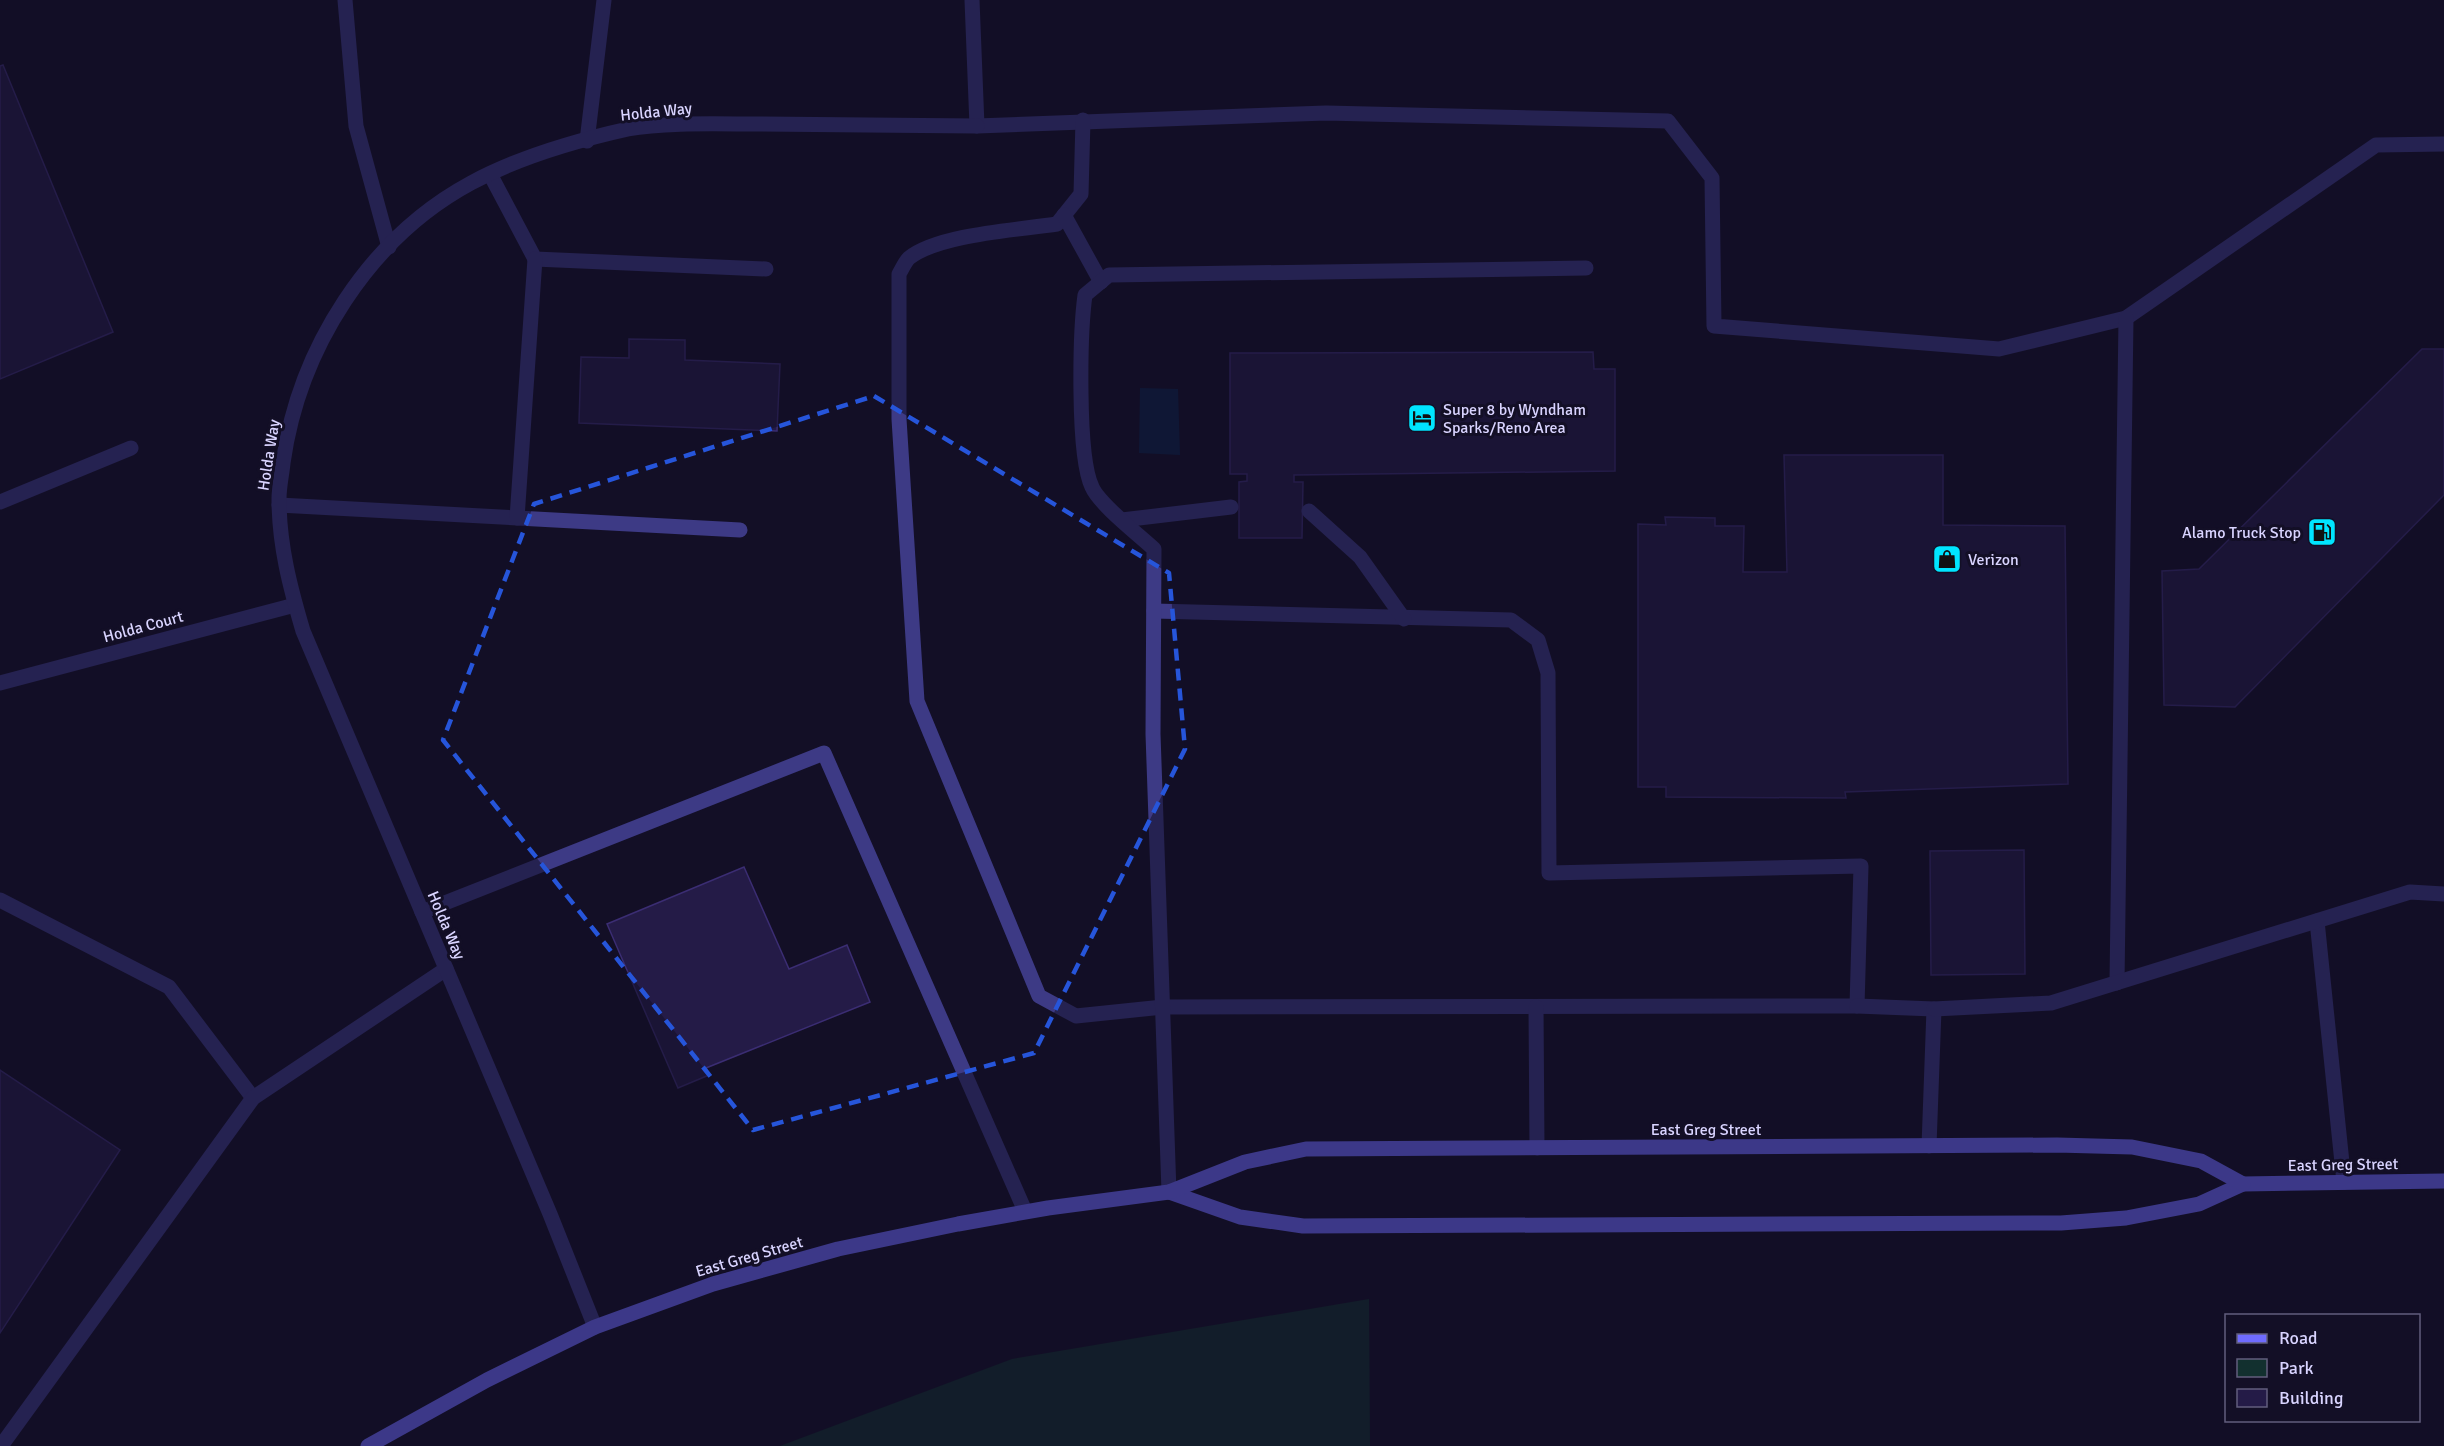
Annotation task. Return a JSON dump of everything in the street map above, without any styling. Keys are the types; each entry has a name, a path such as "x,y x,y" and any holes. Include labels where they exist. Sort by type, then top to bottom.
{"main road":[{"name":"East Greg Street","path":"368,1446 486,1380 595,1327 713,1284 838,1249 1025,1211 1169,1192 1245,1162 1306,1149 2132,1147 2201,1161 2242,1184"},
{"name":"East Greg Street","path":"1169,1192 1240,1217 1304,1226 2061,1223 2126,1218 2199,1204 2242,1184 2444,1181"}],"street":[{"path":"345,0 356,126 389,247"},
{"path":"587,141 604,0"},
{"path":"972,0 977,126"},
{"name":"Holda Way","path":"595,1327 307,642 285,570 279,505 287,436 302,381 334,317 374,261 420,216 470,183 531,155 630,129 711,124 977,126 1083,120 1326,113 1668,121 1712,178 1714,326 1999,349 2126,318"},
{"path":"1083,120 1081,194 1058,224 958,239 924,249 907,259 899,274 899,419 917,701 1039,996 1076,1016 1163,1007 1857,1006 1934,1009 2051,1003 2410,892 2444,894"},
{"path":"2117,983 2126,318 2376,145 2444,144"},
{"path":"490,174 535,259 517,518"},
{"path":"1064,216 1101,282"},
{"path":"535,259 766,269"},
{"path":"1169,1192 1153,734 1154,549 1092,489 1084,456 1081,323 1085,295 1109,275 1586,268"},
{"path":"0,502 131,448"},
{"path":"279,505 740,530"},
{"path":"1122,520 1231,507"},
{"path":"1309,511 1360,556 1404,619"},
{"name":"Holda Court","path":"0,683 296,605"},
{"path":"1154,611 1511,620 1538,640 1548,674 1550,873 1861,866 1857,1006"},
{"path":"422,912 824,753 1025,1211"},
{"path":"0,900 169,987 253,1098"},
{"path":"2317,921 2344,1182"},
{"path":"1,1446 253,1098 446,969"},
{"path":"1536,1007 1537,1148"},
{"path":"1929,1146 1934,1009"}],"highlighted area":[{"path":"874,396 1169,573 1185,749 1034,1053 753,1130 443,740 534,504"}],"green space":[{"path":"1369,1299 1370,1446 780,1446 1012,1359"}],"water":[{"path":"1140,388 1178,389 1180,455 1139,453"}],"building":[{"path":"3,65 113,332 0,379 0,66"},
{"path":"629,339 685,340 685,360 780,364 777,431 579,423 581,357 629,358"},
{"name":"Alamo Truck Stop","path":"2422,349 2444,349 2444,495 2235,707 2164,705 2162,571 2199,569"},
{"name":"Super 8 by Wyndham Sparks/Reno Area","path":"1593,352 1594,369 1615,369 1615,471 1294,475 1294,482 1303,482 1302,538 1239,538 1239,482 1247,481 1247,474 1230,474 1230,353"},
{"path":"1784,455 1943,455 1943,525 2065,526 2068,784 1845,792 1846,798 1666,797 1666,787 1638,787 1638,524 1666,525 1665,517 1715,518 1715,526 1744,526 1743,572 1787,572"},
{"path":"2024,850 2025,974 1931,975 1930,851"},
{"path":"744,867 789,969 847,945 870,1002 706,1068 709,1075 678,1088 607,924"},
{"path":"0,1070 120,1150 0,1333"}],"place":[{"name":"Super 8 by Wyndham Sparks/Reno Area","path":"1422,418"},
{"name":"Alamo Truck Stop","path":"2322,532"},
{"name":"Verizon","path":"1947,559"}]}
